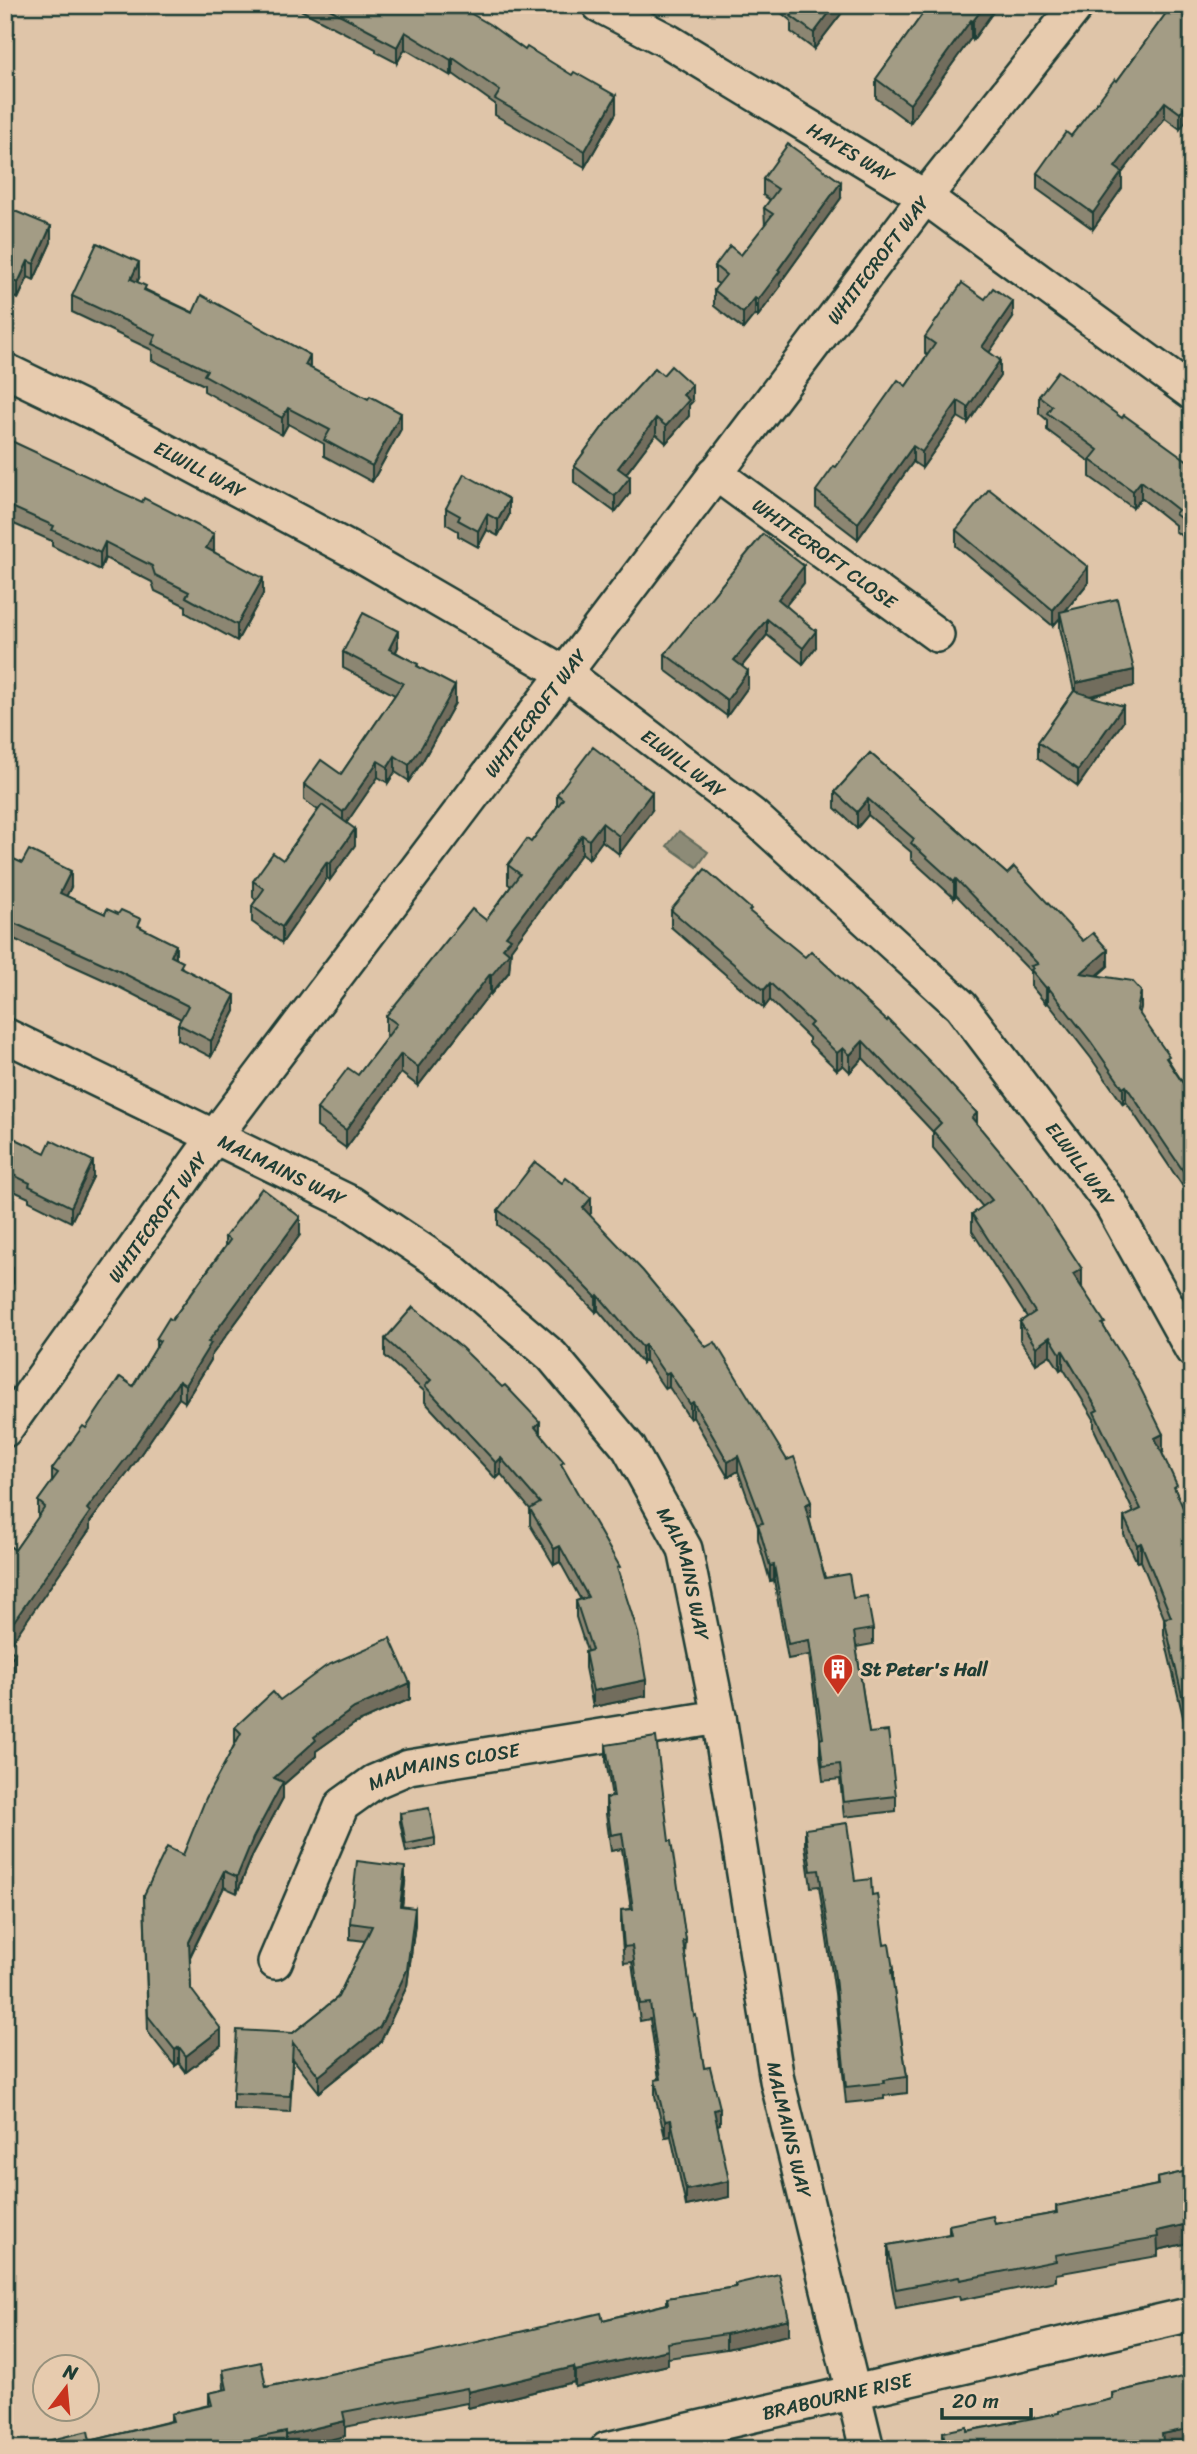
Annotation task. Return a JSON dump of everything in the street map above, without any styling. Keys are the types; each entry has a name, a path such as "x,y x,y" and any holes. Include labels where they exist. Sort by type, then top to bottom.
{"street":[{"name":"HAYES WAY","path":"599,5 668,41 925,197 1192,393"},
{"name":"WHITECROFT WAY","path":"5,1430 215,1136 925,197 1077,5"},
{"name":"ELWILL WAY","path":"5,370 102,417 361,555 566,674 752,815 961,1006 1111,1203 1192,1350"},
{"name":"WHITECROFT CLOSE","path":"715,473 937,635"},
{"name":"MALMAINS WAY","path":"5,1035 351,1203 450,1269 552,1356 629,1448 685,1549 719,1717 777,2080 867,2449"},
{"name":"MALMAINS CLOSE","path":"275,1962 342,1805 374,1782 409,1767 719,1717"},
{"name":"BRABOURNE RISE","path":"607,2449 1192,2314"}],"shaded area":[{"path":"679,831 708,852 697,867 667,846"}],"building":[{"path":"322,5 456,5 489,24 525,50 527,47 572,75 574,72 616,96 585,151 495,99 500,91 453,58 451,60 405,32 397,47"},
{"path":"792,5 835,5 814,33 791,16 797,9"},
{"path":"929,5 985,5 973,21 971,20 910,104 876,79"},
{"path":"1172,5 1192,5 1192,97 1180,113 1165,102 1115,167 1122,172 1093,213 1037,173 1066,132 1071,136 1115,79 1117,81"},
{"path":"788,144 841,182 778,270 780,271 758,300 755,298 743,313 714,290 726,275 715,266 730,246 741,255 773,214 764,208 778,189 763,179"},
{"path":"5,207 51,226 34,264 28,261 18,283 5,277"},
{"path":"97,243 139,262 131,279 146,286 144,290 193,313 201,295 310,355 305,365 368,399 370,396 401,413 372,466 324,440 330,430 288,408 282,418 204,375 207,370 152,344 156,335 72,296"},
{"path":"962,283 985,299 993,288 1013,302 982,347 1000,360 968,407 958,401 922,452 913,446 858,523 816,491 898,380 906,386 935,344 925,337"},
{"path":"671,366 692,385 683,395 689,400 666,426 656,418 618,468 630,477 615,496 574,466 608,420 655,368 663,375"},
{"path":"1058,371 1122,418 1124,415 1192,464 1192,527 1175,514 1178,510 1141,481 1133,491 1090,460 1098,450 1047,413 1052,406 1039,396"},
{"path":"5,438 142,502 144,498 214,534 206,548 263,578 237,625 186,597 189,592 155,575 152,566 105,542 100,553 52,530 54,526 5,504"},
{"path":"464,474 509,499 498,520 487,514 478,531 458,520 460,516 446,508"},
{"path":"989,489 1088,567 1053,610 956,530"},
{"path":"763,534 804,566 778,599 816,631 803,648 767,619 734,660 748,671 727,700 665,654"},
{"path":"1117,599 1134,670 1076,683 1060,612"},
{"path":"363,613 398,631 389,649 455,686 409,765 395,756 388,767 378,761 343,812 304,784 321,760 341,774 403,683 343,652"},
{"path":"1074,691 1123,706 1078,770 1038,742"},
{"path":"593,747 652,792 619,836 602,823 589,840 582,835 506,936 511,939 503,948 509,953 491,976 490,974 418,1067 401,1054 346,1130 317,1109 348,1068 358,1075 397,1024 386,1016 472,909 486,920 520,874 508,865 527,839 531,842 563,799 557,794"},
{"path":"870,753 1007,874 1014,867 1083,941 1093,933 1108,950 1081,973 1132,981 1141,991 1137,1010 1169,1056 1166,1058 1192,1097 1192,1184 1126,1086 1123,1088 1091,1042 1048,987 1046,988 1031,970 1031,966 1038,964 956,879 954,882 911,843 914,839 868,799 857,812 835,792"},
{"path":"322,805 355,829 330,864 327,862 282,927 252,906 264,889 253,881 273,853 283,860"},
{"path":"29,850 71,871 60,893 105,914 107,909 118,914 121,910 141,919 138,926 176,945 171,956 183,962 180,967 235,995 211,1041 178,1024 188,1006 111,967 5,919 5,855 22,863"},
{"path":"705,869 751,909 749,911 805,957 811,951 887,1021 888,1019 933,1065 977,1113 972,1118 1026,1183 1082,1269 1073,1274 1105,1323 1102,1324 1135,1377 1163,1434 1155,1438 1177,1485 1174,1487 1192,1528 1192,1765 1185,1735 1191,1734 1164,1618 1171,1617 1141,1543 1137,1545 1124,1517 1141,1509 1094,1412 1098,1410 1063,1351 1060,1353 1050,1337 1036,1347 1020,1322 1035,1312 972,1214 992,1200 933,1131 941,1123 863,1041 850,1055 843,1048 837,1053 809,1026 812,1023 770,983 764,990 671,910"},
{"path":"5,1134 45,1153 51,1140 93,1161 71,1207 5,1171"},
{"path":"535,1162 562,1183 566,1178 591,1198 583,1208 643,1271 706,1347 715,1342 787,1460 794,1457 811,1502 805,1505 825,1578 849,1574 853,1598 867,1596 873,1629 854,1632 869,1733 888,1731 896,1796 844,1802 840,1764 823,1766 820,1739 823,1738 809,1640 788,1644 774,1565 770,1566 758,1524 763,1523 738,1456 728,1462 693,1402 690,1404 669,1372 665,1374 645,1345 642,1347 598,1295 596,1297 549,1249 498,1210"},
{"path":"262,1188 300,1217 208,1342 211,1343 185,1385 179,1381 127,1457 87,1509 90,1512 5,1634 5,1547 7,1544 15,1550 45,1507 38,1501 58,1473 52,1469 83,1426 86,1428 120,1377 133,1386 160,1341 156,1339 169,1318 172,1320 230,1240 225,1237"},
{"path":"5,1263 13,1267 5,1284"},
{"path":"413,1307 462,1348 502,1387 505,1385 540,1422 535,1427 564,1462 561,1464 620,1567 617,1568 638,1633 646,1680 593,1691 585,1652 592,1650 576,1601 588,1597 560,1546 554,1549 530,1509 540,1503 501,1458 496,1463 425,1386 431,1380 385,1339"},
{"path":"390,1638 410,1683 354,1708 314,1737 316,1740 274,1778 283,1782 253,1838 237,1877 224,1871 189,1942 191,1989 221,2029 186,2056 179,2047 175,2050 148,2016 144,1895 167,1847 183,1855 206,1798 241,1733 235,1727 273,1692 280,1700 326,1666"},
{"path":"5,1647 15,1653 5,1666"},
{"path":"656,1737 669,1841 686,1940 683,1941 694,2016 696,2015 704,2068 710,2067 720,2108 714,2110 729,2181 686,2190 671,2120 665,2121 655,2080 661,2079 650,2003 640,2004 632,1946 624,1947 621,1910 633,1909 622,1833 611,1835 606,1798 614,1797 606,1745"},
{"path":"429,1808 435,1838 406,1844 400,1813"},
{"path":"847,1823 855,1881 871,1879 872,1895 877,1894 884,1945 889,1944 907,2077 883,2080 884,2083 846,2087 835,1977 819,1870 811,1871 805,1829"},
{"path":"357,1861 405,1867 400,1906 415,1908 407,1970 380,2027 319,2076 293,2043 290,2096 233,2093 237,2030 293,2033 338,1997 372,1926 350,1923"},
{"path":"1192,2170 1192,2223 1157,2231 1158,2237 1055,2255 1056,2261 960,2280 959,2277 896,2289 888,2245 951,2234 949,2225 993,2216 995,2224 1057,2213 1056,2206 1158,2185 1157,2178"},
{"path":"779,2274 789,2319 726,2334 667,2343 668,2350 575,2371 574,2367 468,2392 467,2388 343,2412 345,2421 210,2449 14,2449 88,2431 90,2441 173,2421 171,2414 212,2405 209,2393 227,2389 223,2370 261,2362 266,2387 413,2357 601,2313 603,2320 668,2304 667,2298 736,2287 735,2284"},
{"path":"1192,2375 1192,2428 1162,2434 1164,2448 1141,2449 1140,2442 1102,2449 940,2449 946,2447 943,2432 967,2427 967,2431 1059,2413 1113,2399 1112,2393"}],"place":[{"name":"St Peter's Hall","path":"838,1696"}]}
